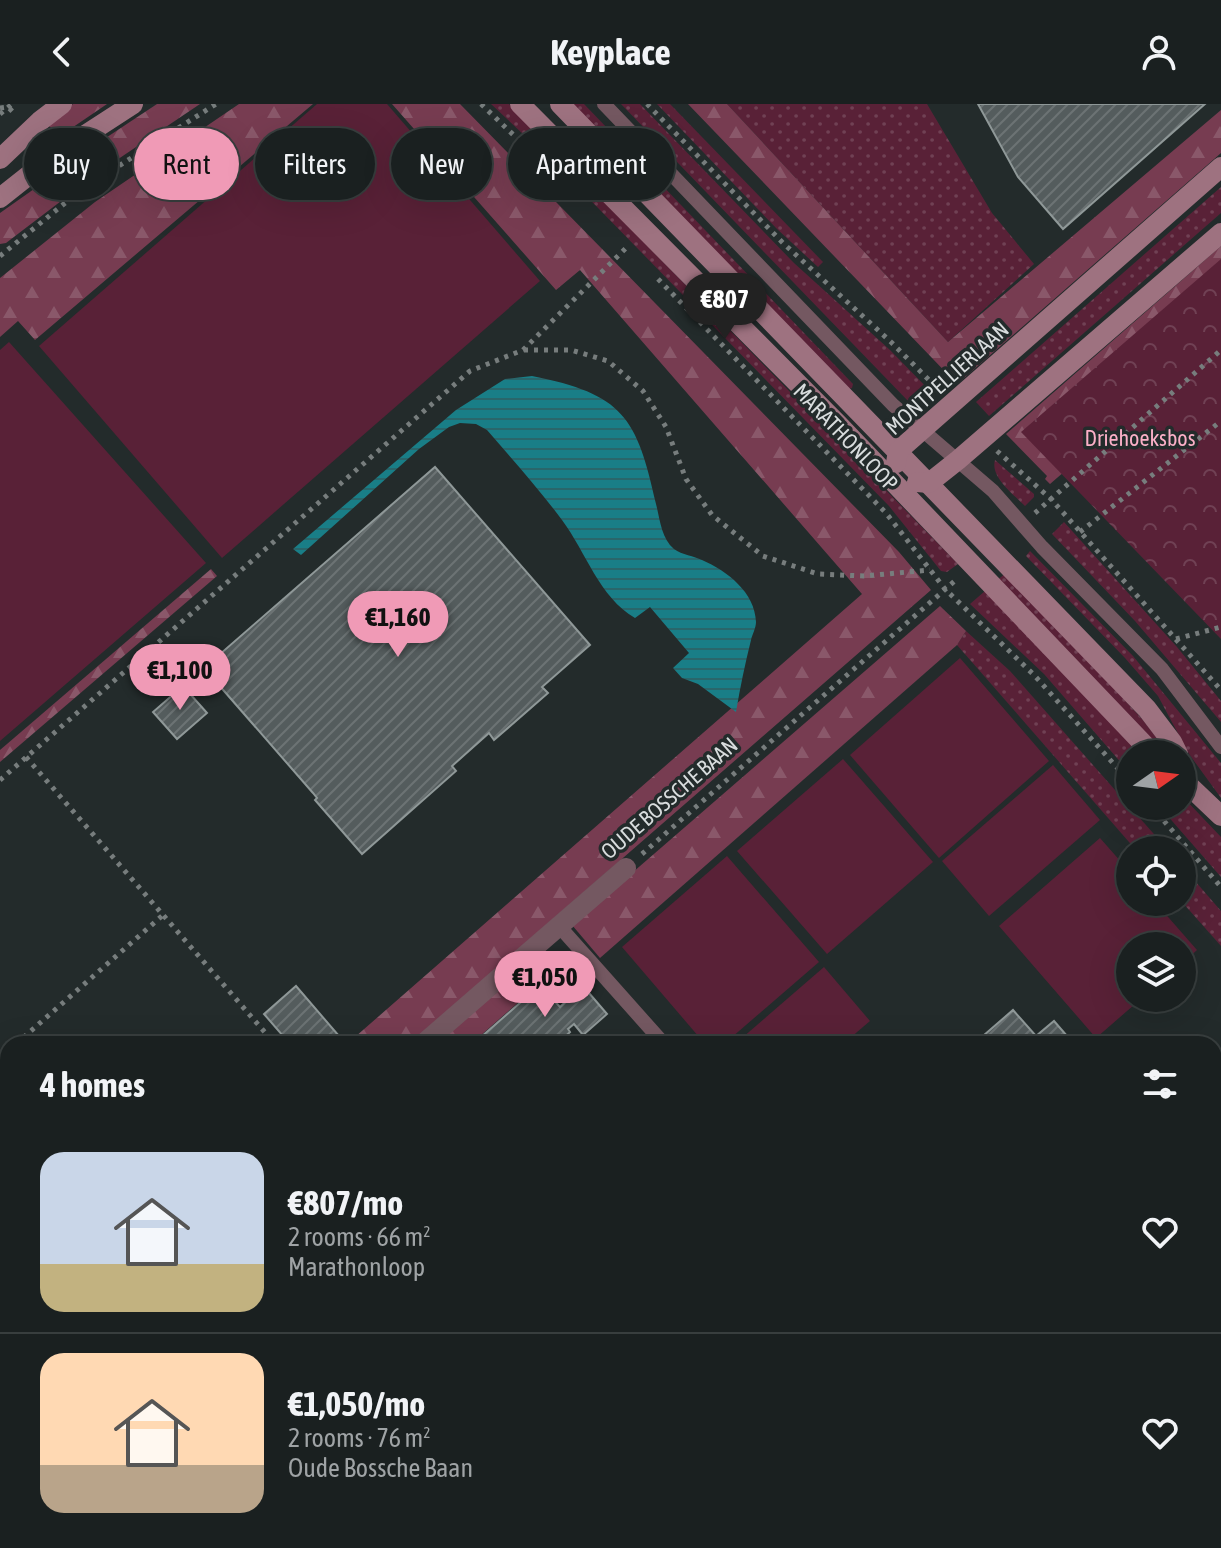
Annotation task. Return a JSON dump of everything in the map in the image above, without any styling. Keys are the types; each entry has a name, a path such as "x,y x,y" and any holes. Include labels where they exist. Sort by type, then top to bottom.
{"main road":[{"path":"0,159 62,104"},
{"path":"3,189 133,104"},
{"name":"MARATHONLOOP","path":"520,104 828,413 1140,740"},
{"name":"MARATHONLOOP","path":"560,104 1147,709 1170,740"},
{"name":"MONTPELLIERLAAN","path":"893,482 898,451 1221,167"},
{"path":"893,482 929,483 1221,233"},
{"path":"1196,791 1221,816"}],"street":[{"name":"OUDE BOSSCHE BAAN","path":"432,1036 626,868"}],"lane":[{"path":"604,104 893,405 993,491 1042,547 1162,669 1221,747"},
{"path":"559,926 657,1036"}],"path":[{"path":"0,256 81,190 216,104"},
{"path":"481,104 508,130"},
{"path":"647,104 783,243 833,289"},
{"path":"0,108 10,106"},
{"path":"0,114 10,106"},
{"path":"616,236 637,258"},
{"path":"523,350 627,247"},
{"name":"MARATHONLOOP","path":"648,269 886,513 945,589 1034,675 1116,766"},
{"path":"0,780 470,371 523,350 571,350 608,361 620,371 643,391 666,427 686,479 712,515 763,556 818,574 864,576 930,570"},
{"path":"1221,350 1051,499 1221,690"},
{"path":"1080,532 1221,421"},
{"name":"OUDE BOSSCHE BAAN","path":"626,868 945,589"},
{"path":"1176,639 1221,627"},
{"path":"26,757 268,1036"},
{"path":"1163,820 1221,887"},
{"path":"25,1036 163,915"}],"green space":[{"path":"73,104 107,104 72,128 51,128 48,125"},
{"path":"157,104 200,104 164,128 134,128 134,148 118,159 118,130"},
{"path":"239,104 313,104 285,128 255,128 255,153 239,167 239,128 204,128"},
{"path":"317,104 387,104 408,128 391,128 391,200 470,200 540,281 222,558 39,346 207,200 239,200 239,172 255,158 255,200 375,200 375,128 289,128"},
{"path":"392,104 460,104 484,128 413,128"},
{"path":"491,104 509,104 532,128 517,128"},
{"path":"572,104 584,104 607,128 595,128"},
{"path":"621,104 640,104 663,128 644,128"},
{"path":"657,104 670,104 823,262 818,267 777,229"},
{"path":"688,104 727,104 948,342 1221,110 1221,153 957,384"},
{"path":"727,104 927,104 992,213 1034,264 948,342"},
{"path":"492,137 508,153 508,200 554,200 899,552 931,590 418,1036 356,1036 862,594 580,270 556,290 477,200 492,200"},
{"path":"675,140 794,263 890,350 935,396 935,401 923,405 909,402 675,160"},
{"path":"134,175 134,200 200,200 35,340 18,321 0,337 0,278 98,200 118,200 118,186"},
{"path":"1221,187 1221,213 989,416 976,402"},
{"path":"24,196 24,200 62,200 6,243 0,244 0,213"},
{"path":"675,199 853,384 848,389 665,200"},
{"path":"590,200 603,200 958,564 947,572 941,571 889,506"},
{"path":"1221,246 1221,336 1050,484 1045,479 1047,476 1006,434"},
{"name":"Driehoeksbos","path":"1221,259 1221,639 1021,432"},
{"path":"9,342 206,563 0,741 0,350"},
{"path":"995,460 1034,494 1025,506 999,479"},
{"path":"1064,522 1177,647 1221,701 1221,722 1135,621 1052,534"},
{"path":"1030,551 1133,656 1221,763 1221,798 1196,764 1196,740 1182,740 1158,696 1026,556"},
{"path":"211,569 217,576 0,762 0,750"},
{"path":"1007,572 1158,740 1147,740 995,582"},
{"path":"985,591 1128,740 1116,740 1116,757 1044,674 970,604"},
{"path":"940,606 966,631 957,645 600,958 572,925"},
{"path":"966,631 1010,671 1116,791 1116,820 1142,820 1156,836 1124,836 957,645"},
{"path":"960,658 1049,761 939,858 850,755"},
{"path":"843,759 933,862 827,954 737,851"},
{"path":"1053,765 1100,820 989,916 942,861"},
{"path":"1196,811 1221,837 1221,877 1196,848 1196,836 1185,836 1171,820 1196,820"},
{"path":"1100,838 1116,856 1116,916 1167,916 1181,932 1116,932 1116,1012 1126,1012 1098,1036 1094,1036 999,926"},
{"path":"727,856 819,962 733,1036 698,1036 622,947"},
{"path":"1196,882 1221,911 1221,946 1194,916"},
{"path":"541,952 557,955 563,963 480,1036 444,1036"},
{"path":"824,967 870,1021 852,1036 744,1036"}],"water":[{"path":"532,376 587,391 621,414 641,450 662,528 670,545 721,570 738,584 751,601 756,624 736,712 698,684 682,678 673,668 689,653 650,607 635,618 612,598 553,508 487,430 476,424 460,423 449,427 419,449 301,555 293,549 456,410 505,379"}],"building":[{"path":"978,104 1205,104 1063,229 1018,177"},
{"path":"435,467 590,645 542,687 548,693 494,740 489,733 452,766 456,771 362,854 204,668"},
{"path":"183,686 207,713 177,739 153,712"},
{"path":"545,981 555,992 550,996 560,1007 583,986 607,1014 583,1035 574,1024 566,1036 482,1036"},
{"path":"296,986 339,1036 283,1036 264,1014"},
{"path":"1013,1010 1036,1036 983,1036"},
{"path":"1054,1021 1067,1036 1036,1036"}]}
